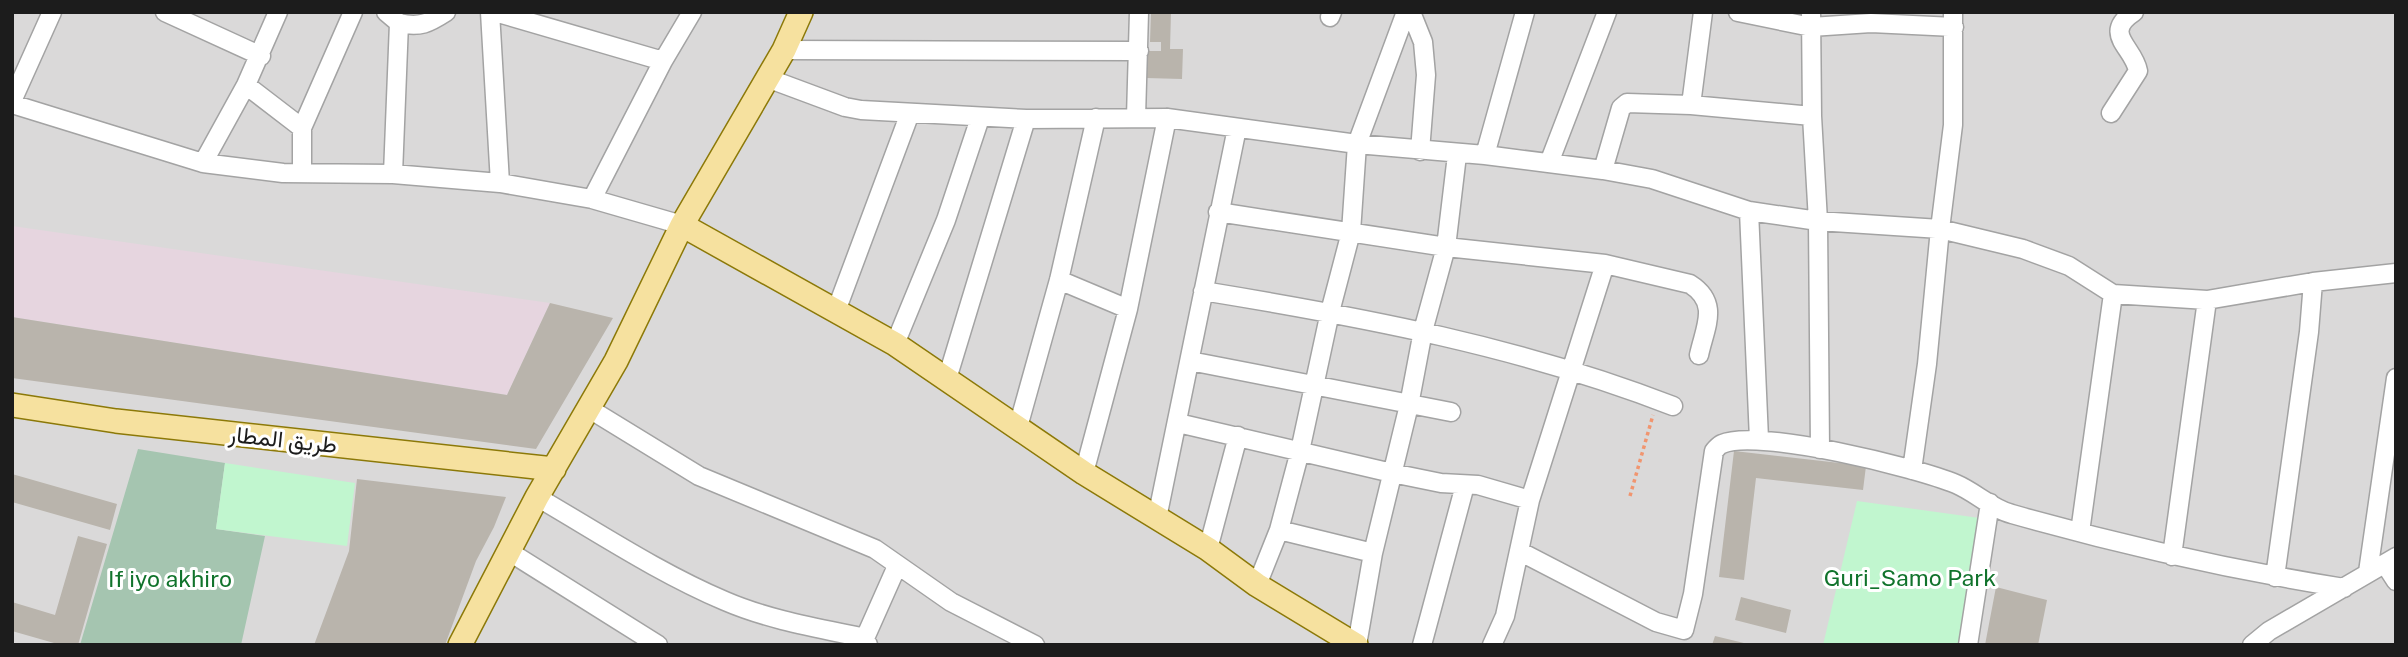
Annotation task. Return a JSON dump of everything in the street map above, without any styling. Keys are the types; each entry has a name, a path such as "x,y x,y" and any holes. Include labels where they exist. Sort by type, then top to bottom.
{"main road":[{"path":"460,645 537,497 615,361 682,225 784,50 801,12"},
{"path":"682,225 895,344 1084,473 1208,549 1257,585 1357,645"},
{"name":"طريق المطار","path":"12,405 129,423 554,469"}],"street":[{"path":"52,12 12,103 204,163 302,173 393,174 500,183 592,199 682,225"},
{"path":"165,12 261,56"},
{"path":"204,163 261,56 278,12"},
{"path":"302,173 302,128 353,12"},
{"path":"393,174 393,18 414,26 427,24 446,12"},
{"path":"500,183 493,12 663,61"},
{"path":"592,199 663,61 692,12"},
{"path":"1136,117 1139,12"},
{"path":"1257,585 1279,530 1351,232 1357,145 1406,12"},
{"path":"1411,12 1423,42 1426,75 1420,151"},
{"path":"1485,155 1525,12"},
{"path":"1549,163 1606,12"},
{"path":"1690,105 1703,12"},
{"path":"1738,12 1811,20 1871,17 1954,20 1953,125 1927,364 1912,470"},
{"path":"2111,113 2138,71 2137,62 2120,40 2119,30 2124,19 2134,12"},
{"path":"1811,20 1812,116 1818,221 1820,449"},
{"path":"784,50 1139,51"},
{"path":"767,78 845,107 980,118 1167,118 1357,145 1457,155 1485,155 1603,170 1652,178 1749,211 1818,221 1940,229 2023,249 2069,266 2113,294 2207,300 2313,282 2396,273"},
{"path":"246,86 302,128"},
{"path":"1603,170 1623,104 1690,105 1812,116"},
{"path":"836,311 910,113"},
{"path":"895,344 946,220 980,118"},
{"path":"1018,427 1059,280 1096,118"},
{"path":"1084,473 1128,309 1167,118"},
{"path":"947,379 1026,119"},
{"path":"1157,518 1237,128"},
{"path":"1357,645 1373,553 1409,404 1423,331 1446,247 1457,155"},
{"path":"1749,211 1759,439"},
{"path":"1219,212 1446,247 1605,264 1690,284 1700,290 1707,300 1709,312 1699,355"},
{"path":"1492,645 1505,616 1530,500 1605,264"},
{"path":"1059,280 1128,309"},
{"path":"2274,577 2309,331 2313,282"},
{"path":"1203,291 1423,331 1571,371 1665,403"},
{"path":"2080,532 2113,294"},
{"path":"2172,556 2207,300"},
{"path":"1190,361 1451,412"},
{"path":"2396,378 2383,564 2396,581"},
{"path":"588,408 699,476 875,549 951,602 1035,645"},
{"path":"1178,423 1392,473 1478,485 1530,500"},
{"path":"1208,549 1238,436"},
{"path":"1519,551 1656,622 1680,638 1693,594 1714,451 1722,444 1759,439 1820,449 1912,470 1956,484 2007,513 2172,556 2344,588"},
{"path":"1422,645 1465,485"},
{"path":"537,497 662,571 726,602 767,616 866,641 897,566"},
{"path":"1968,645 1990,503"},
{"path":"1279,530 1373,553"},
{"path":"508,551 658,645"},
{"path":"2252,645 2269,631 2383,564"}],"path":[{"path":"1630,496 1665,403"}],"shaded area":[{"path":"12,12 2396,12 2396,645 12,645"},
{"path":"12,226 550,303 507,395 12,317"}],"green space":[{"name":"If iyo akhiro","path":"138,449 225,463 216,529 265,536 241,645 80,645"},
{"path":"225,463 355,483 347,546 216,529"},
{"name":"Guri_Samo Park","path":"1857,501 1994,520 1968,645 1823,645"}],"building":[{"path":"1151,12 1171,12 1170,49 1183,49 1182,79 1146,78 1147,51 1161,51 1161,42 1150,42"},
{"path":"550,303 613,318 536,449 12,378 12,317 507,395"},
{"path":"1734,451 1866,466 1863,490 1756,478 1744,580 1719,577"},
{"path":"12,474 117,504 110,530 12,502"},
{"path":"357,479 506,497 476,561 445,645 314,645 349,551"},
{"path":"78,536 107,544 78,645 61,645 12,631 12,602 55,615"},
{"path":"1996,587 2047,600 2038,645 1985,645"},
{"path":"1741,597 1791,610 1786,633 1735,620"},
{"path":"1715,636 1748,644 1748,645 1712,645"}]}
